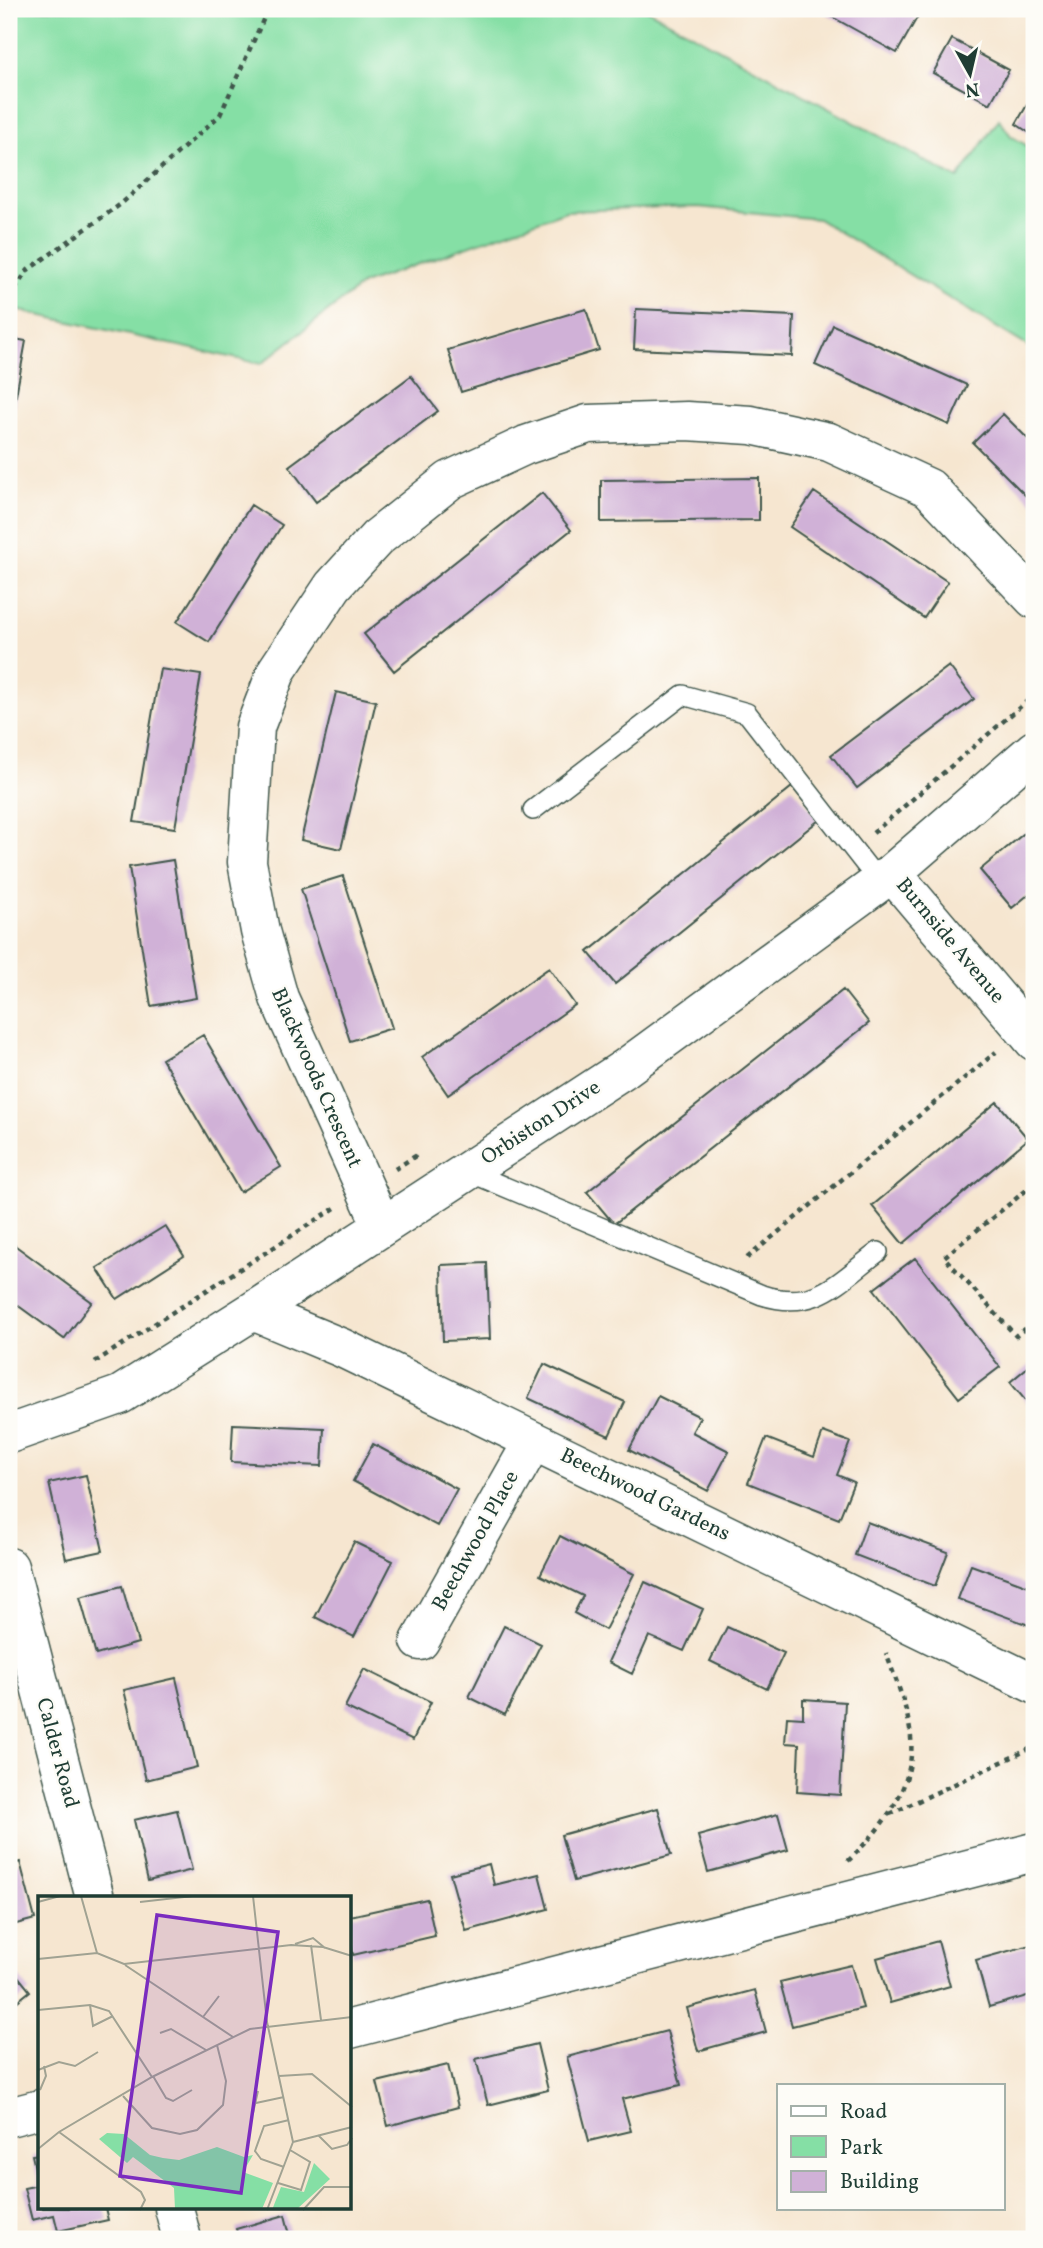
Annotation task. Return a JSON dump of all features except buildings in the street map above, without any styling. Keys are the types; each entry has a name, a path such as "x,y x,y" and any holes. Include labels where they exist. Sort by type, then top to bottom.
{"street":[{"name":"Blackwoods Crescent","path":"382,1226 279,998 260,930 247,862 255,727 277,670 333,586 377,538 450,480 526,445 588,424 687,421 751,425 829,442 929,488 1034,599"},
{"name":"Orbiston Drive","path":"9,1434 120,1395 624,1069 886,878 1034,750"},
{"name":"Burnside Avenue","path":"886,878 1031,1037"},
{"name":"Beechwood Gardens","path":"253,1311 342,1348 1034,1685"},
{"name":"Beechwood Place","path":"420,1641 533,1441"},
{"name":"Calder Road","path":"9,1567 94,1896"},
{"path":"352,2028 1034,1852"},
{"path":"9,2117 38,2110"},
{"path":"175,2210 182,2239"}],"lane":[{"path":"533,810 683,695 747,713 853,849 886,878"},
{"path":"467,1171 782,1301 805,1300 825,1292 878,1252"}],"path":[{"path":"9,297 28,270 121,204 220,115 268,9"},
{"path":"853,849 1034,695"},
{"path":"721,1278 1031,1037"},
{"path":"85,1368 421,1153"},
{"path":"1034,1184 944,1257 1016,1336 1034,1322"},
{"path":"842,1866 873,1836 890,1814 910,1761 911,1731 900,1690 866,1602"},
{"path":"890,1814 1034,1747"}],"green space":[{"path":"9,9 646,9 958,179 999,119 1011,136 1034,150 1034,350 818,219 698,207 566,211 363,284 261,364 16,310 9,312"}]}
